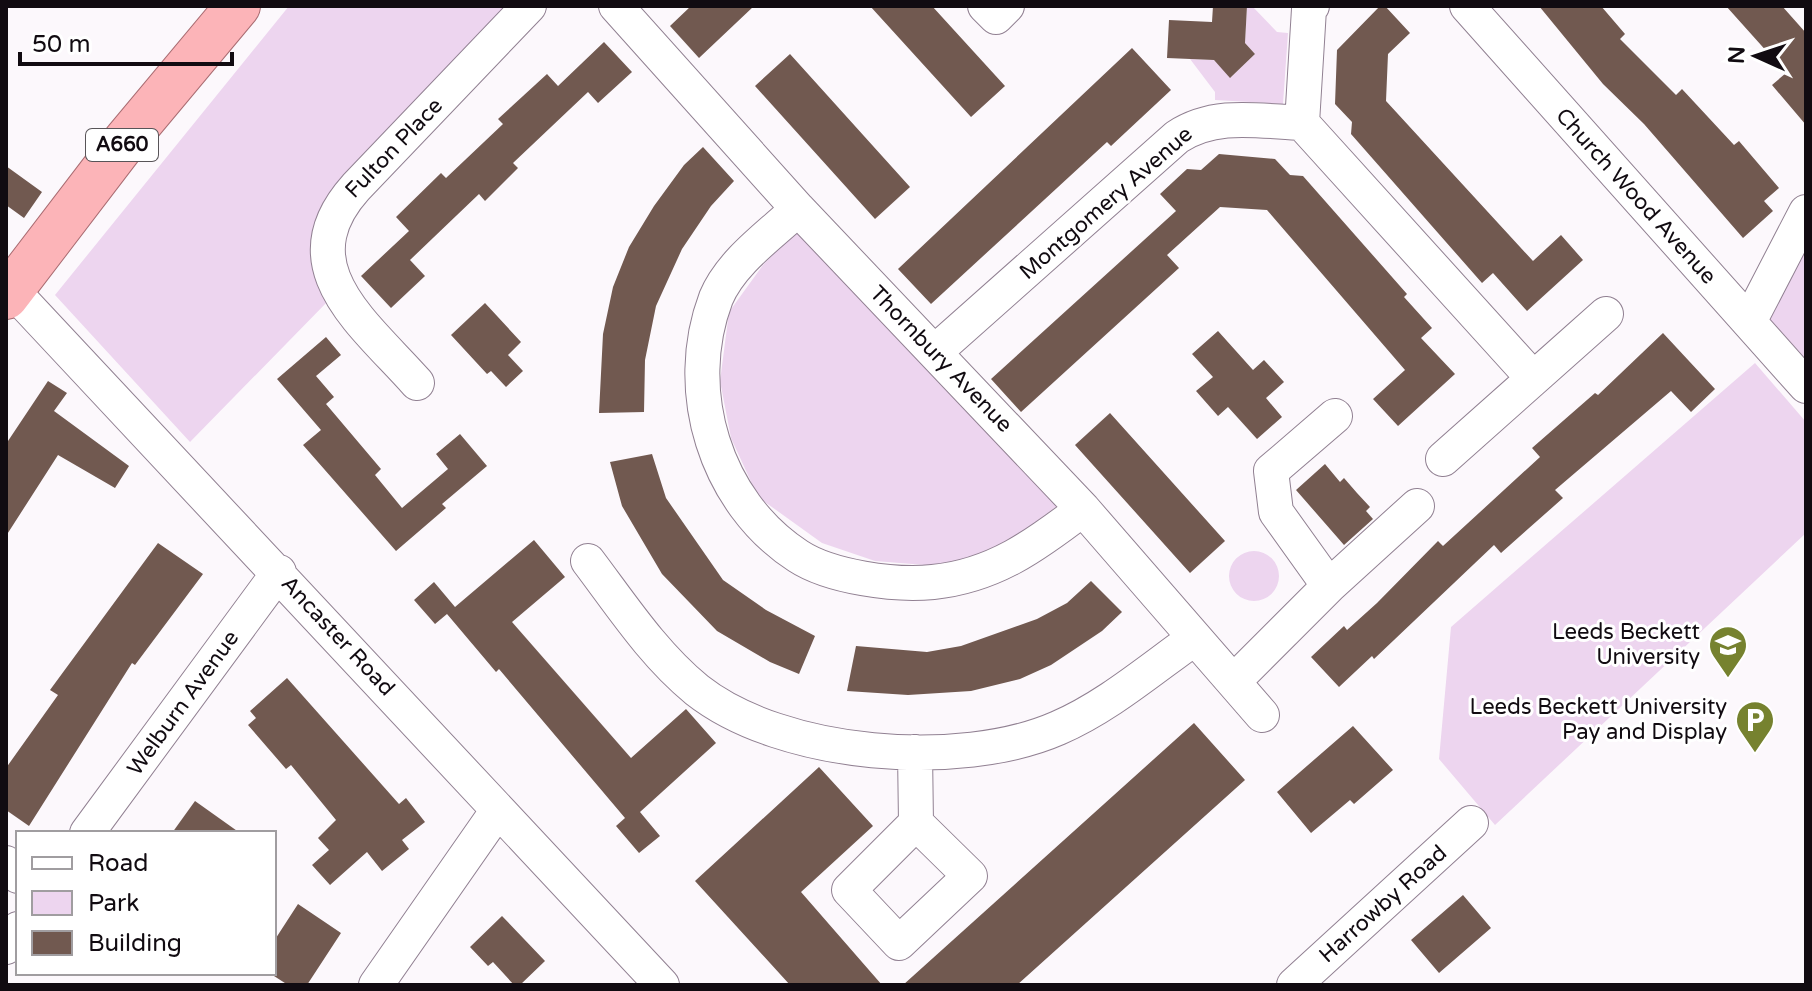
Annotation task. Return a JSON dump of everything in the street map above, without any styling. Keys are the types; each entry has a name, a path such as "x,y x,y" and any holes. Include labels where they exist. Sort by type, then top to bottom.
{"highway":[{"name":"A660","path":"9,293 126,140 238,6"}],"street":[{"name":"Fulton Place","path":"417,383 345,302 334,284 325,245 332,221 356,187 529,6"},
{"name":"Thornbury Avenue","path":"616,6 798,209 1083,509 1262,715"},
{"path":"985,6 996,17 1007,6"},
{"path":"1312,6 1309,9 1302,123 1533,378"},
{"name":"Church Wood Avenue","path":"1467,6 1806,386"},
{"name":"Montgomery Avenue","path":"936,351 1177,137 1195,125 1216,119 1302,123"},
{"path":"798,209 738,264 717,297 706,342 703,380 707,432 726,476 750,514 799,557 884,582 934,582 985,570 1027,552 1083,509"},
{"path":"1749,322 1806,212"},
{"name":"Ancaster Road","path":"9,293 279,572 662,985"},
{"path":"1443,459 1606,314"},
{"path":"1329,586 1276,512 1271,471 1335,416"},
{"path":"1234,681 1329,586 1417,506"},
{"path":"588,561 662,659 700,692 761,724 831,746 915,752 962,751 1001,745 1058,729 1090,712 1195,638"},
{"name":"Welburn Avenue","path":"88,831 279,572"},
{"path":"915,752 916,823"},
{"path":"376,985 498,810"},
{"name":"Harrowby Road","path":"1294,985 1471,823"}],"green space":[{"path":"289,6 509,6 331,190 317,220 312,244 316,268 330,299 190,442 55,295"},
{"path":"1247,6 1252,6 1277,32 1288,33 1283,104 1215,100 1215,92 1190,59 1214,60 1231,77 1255,54 1245,43"},
{"path":"797,229 1057,506 996,552 937,566 875,561 822,543 758,497 731,438 720,381 729,312 763,265"},
{"path":"1806,242 1806,359 1767,317"},
{"path":"1755,363 1806,422 1806,533 1495,825 1439,759 1451,627"},
{"path":"1254,551 1272,558 1279,576 1272,594 1254,601 1236,594 1229,576 1236,558"}],"building":[{"path":"691,6 754,6 699,58 670,26"},
{"path":"870,6 932,6 1005,86 971,117"},
{"path":"1213,6 1247,6 1245,43 1255,54 1230,78 1214,60 1167,58 1169,20 1212,22"},
{"path":"1380,6 1385,6 1410,33 1388,54 1386,101 1533,261 1561,235 1583,260 1527,311 1493,273 1482,283 1351,134 1352,122 1335,104 1337,50"},
{"path":"1539,6 1601,6 1625,34 1620,39 1676,95 1682,89 1734,145 1739,141 1779,188 1764,201 1773,211 1743,238 1644,124 1603,84"},
{"path":"1726,6 1782,6 1806,33 1806,125 1772,85 1786,73"},
{"path":"604,42 632,72 598,103 588,92 513,163 518,168 485,201 479,194 410,260 425,276 391,308 361,276 409,231 396,217 441,173 446,178 503,124 498,119 547,74 558,86"},
{"path":"1132,48 1171,90 1111,146 1107,142 931,304 898,269"},
{"path":"790,54 910,187 875,219 755,86"},
{"path":"703,147 734,181 711,206 682,249 656,306 645,360 644,412 599,413 603,334 613,287 629,247 654,206 684,165"},
{"path":"1219,154 1275,159 1290,175 1303,176 1407,294 1404,297 1432,328 1421,338 1455,374 1398,426 1373,399 1405,370 1267,210 1220,207 1167,255 1179,268 1021,412 991,379 1176,211 1160,194 1187,169 1201,170"},
{"path":"6,166 42,192 24,218 6,205"},
{"path":"485,303 521,342 508,355 523,371 506,387 491,371 487,374 451,335"},
{"path":"1218,331 1253,370 1264,360 1284,382 1266,398 1282,417 1257,439 1228,407 1218,416 1196,391 1213,377 1192,354"},
{"path":"1663,333 1715,389 1691,412 1671,391 1555,490 1563,498 1501,553 1494,545 1374,659 1372,656 1339,687 1311,657 1344,626 1347,630 1377,603 1438,541 1443,546 1540,457 1532,448 1595,393 1598,395"},
{"path":"326,337 341,355 316,376 334,397 326,404 381,469 375,475 402,508 448,469 436,454 460,434 487,466 442,504 446,508 396,551 303,445 321,430 277,379"},
{"path":"48,381 67,393 54,411 129,466 115,488 58,455 6,536 6,444"},
{"path":"1110,413 1225,541 1190,573 1075,445"},
{"path":"652,454 666,498 723,580 766,610 815,636 799,674 770,662 717,631 662,574 622,506 610,462"},
{"path":"1325,464 1340,482 1344,478 1370,507 1366,511 1373,519 1344,545 1296,490"},
{"path":"534,540 565,577 512,622 631,758 686,709 716,743 640,812 660,836 639,853 616,826 625,818 499,669 496,672 447,614 435,624 414,600 434,582 455,607"},
{"path":"158,543 203,574 135,665 132,663 29,826 6,810 6,768 58,695 50,690"},
{"path":"1091,581 1122,612 1102,631 1051,665 1020,679 971,691 908,695 847,691 856,646 927,652 961,646 1037,619 1067,603"},
{"path":"287,678 399,804 406,798 425,822 402,840 409,849 382,871 367,852 330,885 312,865 329,850 318,838 336,820 291,765 286,769 248,725 256,718 250,711"},
{"path":"1194,723 1245,780 1017,985 903,985"},
{"path":"1353,726 1393,770 1354,804 1350,800 1311,833 1277,792"},
{"path":"819,767 873,826 801,892 882,985 790,985 695,881"},
{"path":"195,801 237,831 173,831"},
{"path":"1463,895 1491,928 1439,973 1411,940"},
{"path":"298,904 341,933 307,985 288,985 274,976 276,938"},
{"path":"502,916 545,961 520,985 514,985 493,962 488,966 470,947"}],"place":[{"name":"Leeds Beckett University","path":"1728,679"},
{"name":"Leeds Beckett University Pay and Display","path":"1755,754"}]}
